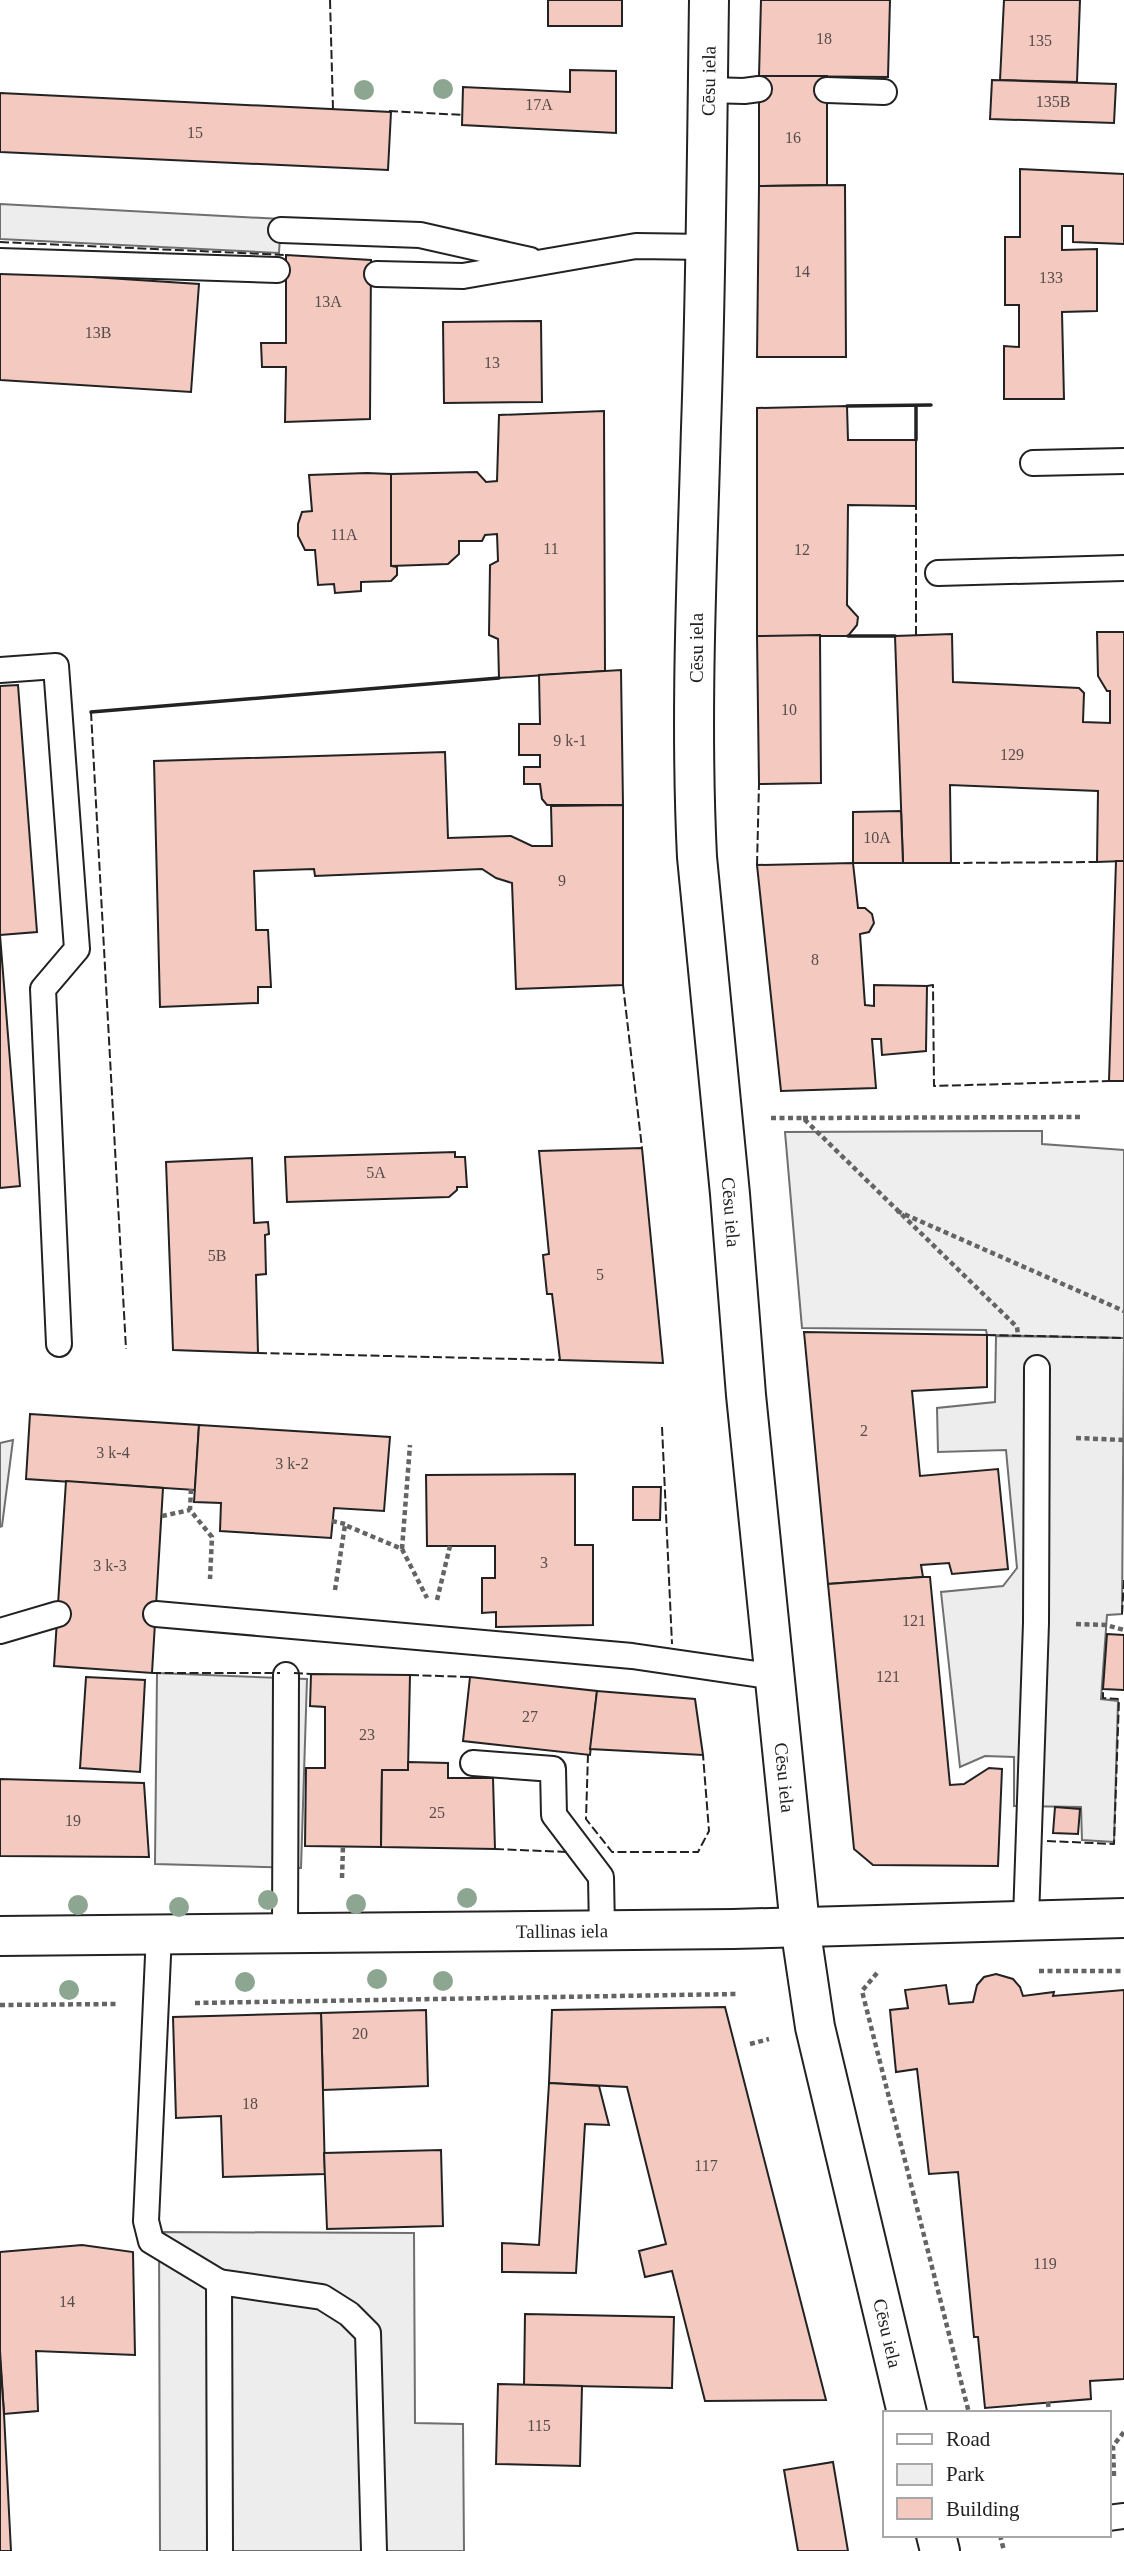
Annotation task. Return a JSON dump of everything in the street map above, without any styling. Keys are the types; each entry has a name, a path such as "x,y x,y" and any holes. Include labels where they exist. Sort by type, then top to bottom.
{"street":[{"name":"Cēsu iela","path":"709,0 707,247 696,600 695,805 746,1395 800,1926 815,2027 907,2411"},
{"name":"Tallinas iela","path":"0,1936 876,1926 1124,1917"}],"lane":[{"path":"708,90 759,89"},
{"path":"827,90 884,92"},
{"path":"281,230 420,235 541,262"},
{"path":"377,274 463,276 636,246 707,247"},
{"path":"0,261 277,270"},
{"path":"1033,463 1124,461"},
{"path":"938,573 1124,568"},
{"path":"0,670 56,666 77,949 43,989 59,1344"},
{"path":"1026,1919 1036,1623 1037,1368"},
{"path":"0,1631 58,1614"},
{"path":"156,1614 632,1656 776,1677"},
{"path":"285,1932 286,1675"},
{"path":"473,1763 553,1769 554,1815 601,1877 602,1930"},
{"path":"159,1934 146,2221 151,2241 219,2282 321,2297 349,2314 368,2333 373,2551"},
{"path":"219,2282 220,2551"}],"path":[{"path":"771,1118 1082,1117"},
{"path":"803,1118 893,1209 1017,1327 1019,1336 1037,1368"},
{"path":"893,1209 1124,1311"},
{"path":"410,1445 402,1549 448,1640"},
{"path":"191,1489 190,1510 212,1537 209,1618"},
{"path":"162,1516 190,1510"},
{"path":"332,1521 402,1549"},
{"path":"329,1629 345,1525"},
{"path":"434,1612 450,1546"},
{"path":"1106,1625 1124,1630"},
{"path":"342,1878 343,1846"},
{"path":"1028,1971 1124,1971"},
{"path":"877,1972 862,1992 968,2411"},
{"path":"0,2005 737,1994"},
{"path":"1048,2403 1049,2411"}],"green space":[{"path":"1042,1131 1042,1144 1124,1150 1124,1338 987,1335 986,1330 802,1328 785,1132"}],"shaded area":[{"path":"0,204 281,219 279,253 0,239"},
{"path":"996,1336 1124,1338 1122,1614 1107,1615 1101,1699 1118,1701 1114,1842 1082,1840 1081,1807 1014,1806 1014,1757 985,1756 960,1767 941,1592 1003,1586 1017,1568 1006,1450 938,1452 937,1408 995,1402"},
{"path":"13,1440 2,1526 0,1527 0,1443"},
{"path":"157,1673 307,1679 301,1868 155,1864"},
{"path":"159,2232 414,2233 415,2423 463,2424 464,2551 160,2551"}],"building":[{"path":"548,0 622,0 622,26 548,26"},
{"path":"761,0 890,0 888,77 759,76"},
{"path":"1004,0 1080,0 1077,82 1000,80"},
{"path":"570,70 616,71 616,133 462,125 463,87 570,92"},
{"path":"759,76 827,76 827,185 759,186"},
{"path":"992,80 1116,84 1114,123 990,119"},
{"path":"0,93 391,112 388,170 0,152"},
{"path":"1020,169 1124,174 1124,244 1073,242 1073,226 1062,226 1062,250 1097,249 1097,311 1062,312 1064,399 1004,399 1004,346 1019,347 1019,305 1005,305 1005,237 1020,237"},
{"path":"845,185 846,357 757,357 759,186"},
{"path":"286,255 371,260 370,419 285,422 286,367 262,367 261,343 286,343"},
{"path":"0,271 199,284 191,392 0,380"},
{"path":"541,321 542,402 444,403 443,322"},
{"path":"847,406 848,440 916,440 916,506 848,505 847,605 858,617 857,625 848,636 757,636 757,408"},
{"path":"604,411 605,671 499,678 498,639 489,635 490,565 498,561 497,534 485,535 482,541 459,541 459,554 448,564 391,566 391,474 477,472 486,482 497,481 499,415"},
{"path":"391,474 391,566 397,567 397,575 391,581 361,582 361,591 335,593 334,584 318,585 315,550 305,550 298,536 302,512 312,511 309,475"},
{"path":"1097,632 1124,632 1124,861 1097,862 1098,791 950,785 951,863 903,863 895,636 952,634 953,682 1079,688 1084,693 1083,722 1110,723 1110,691 1107,691 1098,676"},
{"path":"820,635 821,783 759,784 757,636"},
{"path":"621,670 623,805 547,805 542,799 540,784 524,784 524,767 540,767 540,755 519,755 519,724 540,724 539,675"},
{"path":"18,685 37,932 0,935 0,686"},
{"path":"445,752 448,838 511,836 532,846 552,846 551,806 623,805 623,985 516,989 512,883 496,878 482,869 315,876 314,869 254,871 256,930 268,930 271,987 258,987 258,1003 160,1007 154,761"},
{"path":"901,811 903,863 853,863 853,812"},
{"path":"1116,861 1124,861 1124,1081 1109,1081"},
{"path":"853,863 858,908 865,908 872,914 874,923 869,932 860,934 865,1005 874,1006 874,985 927,986 926,1051 882,1055 881,1039 872,1039 876,1088 781,1091 757,865"},
{"path":"0,935 20,1186 0,1188"},
{"path":"642,1148 663,1363 560,1360 552,1294 547,1294 543,1255 549,1254 539,1151"},
{"path":"455,1152 455,1157 465,1157 467,1187 457,1187 449,1197 287,1202 285,1157"},
{"path":"252,1158 254,1223 268,1222 269,1234 265,1235 266,1274 256,1275 258,1353 173,1350 166,1162"},
{"path":"804,1332 987,1335 987,1387 912,1391 920,1476 998,1469 1008,1569 952,1574 949,1563 921,1565 923,1577 828,1584"},
{"path":"30,1414 199,1425 195,1490 26,1479"},
{"path":"199,1425 390,1437 384,1511 334,1508 331,1538 220,1531 221,1503 194,1502"},
{"path":"575,1474 575,1545 593,1545 593,1625 496,1627 496,1612 482,1613 482,1578 495,1578 495,1546 427,1546 426,1475"},
{"path":"66,1481 163,1488 152,1673 54,1666"},
{"path":"633,1487 661,1487 660,1520 633,1520"},
{"path":"930,1577 950,1785 964,1784 989,1768 1002,1769 998,1866 873,1865 854,1849 828,1584"},
{"path":"1107,1634 1124,1635 1124,1690 1103,1689"},
{"path":"311,1674 410,1675 408,1770 382,1770 381,1847 305,1846 306,1768 325,1768 325,1707 310,1706"},
{"path":"86,1677 145,1680 140,1772 80,1768"},
{"path":"470,1677 597,1691 590,1755 463,1741"},
{"path":"597,1691 695,1699 703,1755 590,1749"},
{"path":"408,1762 448,1763 448,1778 493,1778 495,1849 381,1847 382,1770 408,1770"},
{"path":"0,1779 144,1783 149,1857 0,1856"},
{"path":"1055,1807 1080,1809 1078,1834 1053,1833"},
{"path":"996,1974 1013,1979 1023,1996 1054,1992 1053,1996 1124,1990 1124,2379 1090,2381 1091,2399 985,2408 978,2337 974,2337 958,2172 929,2174 917,2069 896,2072 890,2010 908,2008 905,1990 946,1985 949,2004 973,2002 977,1985 984,1977"},
{"path":"725,2007 826,2400 705,2401 672,2271 645,2277 639,2251 666,2244 627,2087 549,2083 552,2010"},
{"path":"426,2010 428,2086 323,2090 321,2013"},
{"path":"321,2013 325,2174 223,2177 221,2116 176,2118 173,2017"},
{"path":"549,2083 599,2086 609,2125 585,2124 576,2273 502,2272 502,2243 539,2245"},
{"path":"441,2150 443,2226 327,2229 324,2153"},
{"path":"82,2245 133,2252 135,2355 36,2351 38,2411 4,2414 0,2351 0,2252"},
{"path":"525,2314 674,2317 672,2388 524,2385"},
{"path":"0,2359 4,2414 11,2551 0,2551"},
{"path":"498,2384 582,2386 580,2466 496,2464"},
{"path":"833,2462 848,2551 798,2551 784,2470"}],"fence":[{"path":"330,0 333,109 336,109"},
{"path":"389,111 463,115"},
{"path":"0,242 286,255"},
{"path":"916,506 916,635"},
{"path":"91,712 126,1349"},
{"path":"757,865 759,784"},
{"path":"951,863 1097,862"},
{"path":"623,985 642,1148"},
{"path":"927,986 933,985 934,1086 1109,1081"},
{"path":"987,1335 1124,1338"},
{"path":"258,1353 560,1360"},
{"path":"662,1427 672,1644"},
{"path":"1122,1614 1124,1580"},
{"path":"152,1673 280,1673"},
{"path":"294,1673 311,1674"},
{"path":"410,1675 470,1677"},
{"path":"1047,1841 1114,1844 1119,1699 1103,1698 1103,1689"},
{"path":"588,1754 586,1819 612,1852 698,1852 709,1831 703,1755"},
{"path":"495,1849 567,1852"}],"wall":[{"path":"847,406 931,405"},
{"path":"916,406 916,440"},
{"path":"848,636 895,636"},
{"path":"91,712 499,678"}]}
